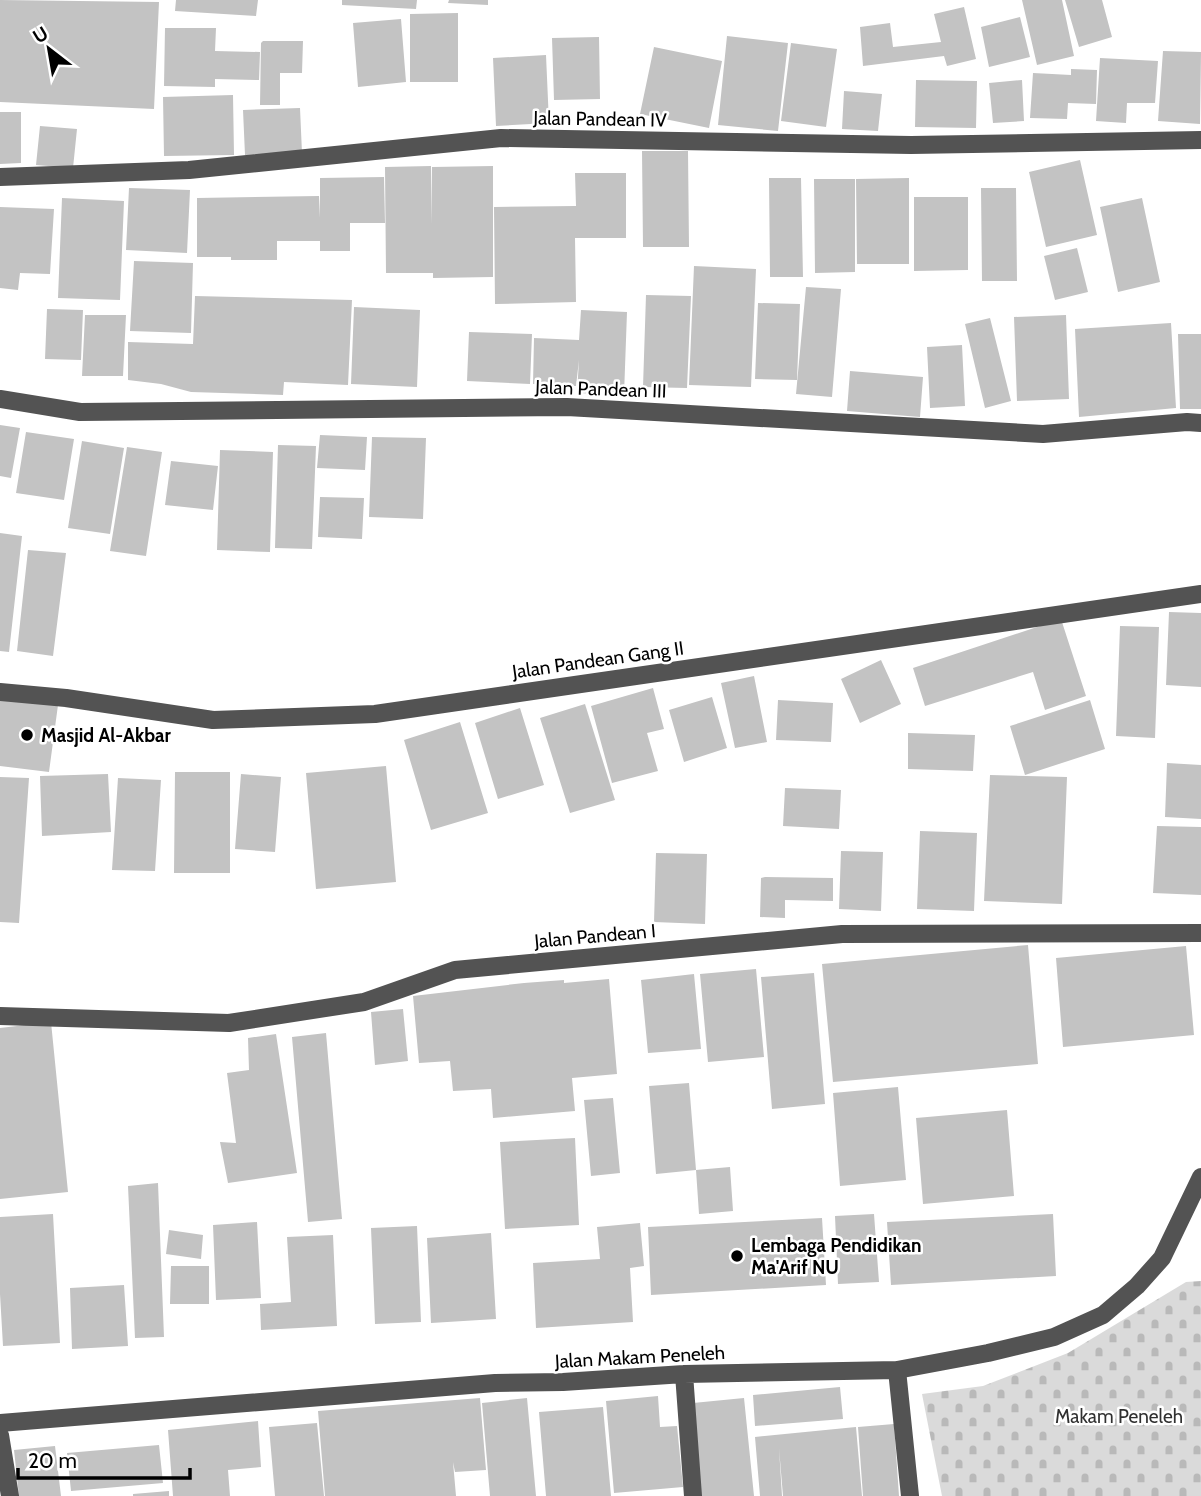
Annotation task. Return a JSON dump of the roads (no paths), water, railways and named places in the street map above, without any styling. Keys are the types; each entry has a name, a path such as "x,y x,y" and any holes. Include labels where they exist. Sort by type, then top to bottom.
{"street":[{"name":"Jalan Pandean IV","path":"0,177 189,170 501,138 911,145 1201,140"},
{"name":"Jalan Pandean III","path":"0,399 80,412 567,407 1043,434 1201,423"},
{"name":"Jalan Pandean Gang II","path":"0,692 66,698 213,720 375,714 1201,594"},
{"name":"Jalan Pandean I","path":"0,1016 229,1023 364,1002 454,970 842,934 1201,933"},
{"name":"Jalan Makam Peneleh","path":"0,1423 495,1383 563,1382 684,1374 897,1370 988,1353 1054,1337 1103,1315 1137,1286 1162,1258 1201,1177"},
{"path":"897,1370 910,1496"},
{"path":"684,1374 693,1496"},
{"path":"0,1435 10,1496"}],"place":[{"name":"Masjid Al-Akbar","path":"27,735"},
{"name":"Lembaga Pendidikan Ma'Arif NU","path":"737,1256"}],"park label":[{"name":"Makam Peneleh","path":"1119,1416"}]}
